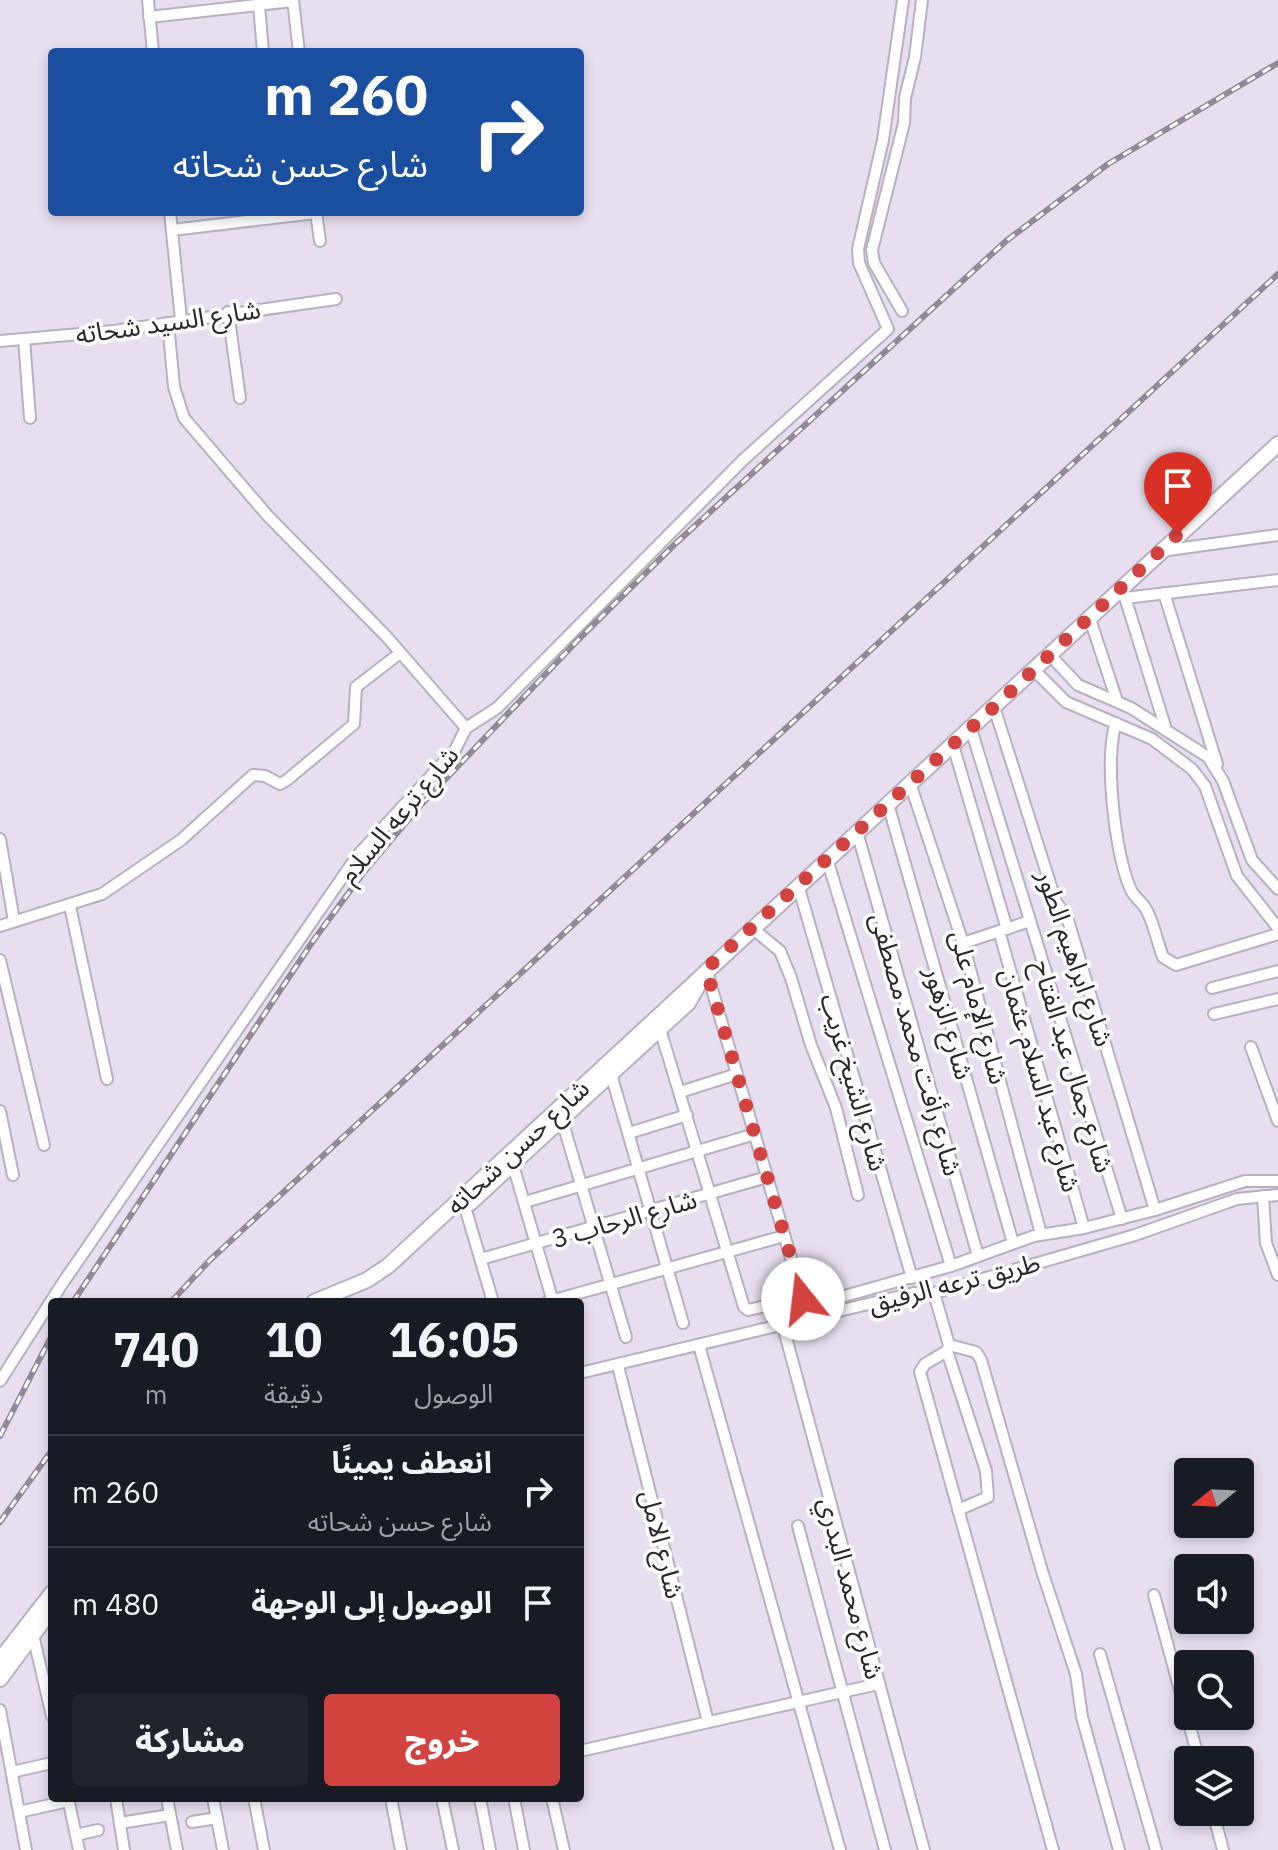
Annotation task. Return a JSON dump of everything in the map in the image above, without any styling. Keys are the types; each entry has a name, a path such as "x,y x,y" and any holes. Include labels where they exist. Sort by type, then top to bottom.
{"main road":[{"name":"شارع حسن شحاته","path":"324,1298 367,1280 388,1266 706,969 971,729 1089,616 1123,593 1159,552 1278,444"},
{"name":"شارع حسن شحاته","path":"345,1298 386,1277 513,1165 695,996 706,969"},
{"path":"0,1660 48,1598"},
{"path":"0,1679 48,1614"}],"street":[{"path":"148,0 153,48"},
{"name":"شارع ترعه السلام","path":"54,1298 357,856 455,750 466,728 497,708 743,460 888,329 859,263 858,249 883,140 903,0"},
{"path":"902,311 874,263 872,250 904,123 905,98 915,57 922,0"},
{"path":"149,17 293,1 299,48"},
{"path":"259,5 263,48"},
{"path":"170,216 181,320"},
{"path":"172,230 271,216"},
{"path":"317,216 320,241"},
{"name":"شارع السيد شحاته","path":"0,341 168,323 228,312 336,299"},
{"path":"228,312 240,398"},
{"path":"168,323 174,387 184,418 267,515 400,653 466,728"},
{"path":"24,339 30,418"},
{"path":"1159,552 1278,535"},
{"path":"1165,726 1123,593 1164,593 1278,580"},
{"path":"1164,593 1223,781 1252,860 1278,889"},
{"path":"1089,616 1117,701"},
{"path":"0,926 102,894 163,853 253,775 265,776 280,784 287,780 354,724 356,687 400,653"},
{"path":"1049,654 1078,685 1165,726 1200,749 1223,781"},
{"path":"1034,670 1066,702 1162,746 1200,778 1237,876 1278,928"},
{"name":"شارع ابراهيم الطور","path":"994,707 1055,897 1067,917 1155,1210"},
{"path":"1116,723 1111,739 1110,765 1125,873 1132,892 1146,910 1163,957 1176,965 1278,934"},
{"name":"شارع جمال عبد الفتاح","path":"971,729 1122,1219"},
{"name":"شارع عبد السلام عثمان","path":"953,745 1084,1228"},
{"name":"شارع الإمام على","path":"910,783 963,943 1041,1234"},
{"name":"شارع الزهور","path":"888,804 1013,1243"},
{"name":"شارع رأفت محمد مصطفى","path":"857,832 978,1256"},
{"path":"0,839 14,921"},
{"path":"827,859 951,1266"},
{"name":"شارع الشيخ غريب","path":"798,885 912,1278"},
{"path":"70,906 107,1079"},
{"path":"963,943 1030,921"},
{"path":"752,928 780,951 791,978 811,1045 836,1108 858,1195"},
{"path":"0,960 44,1145"},
{"path":"706,969 803,1299"},
{"path":"1212,988 1278,971"},
{"path":"1214,1014 1278,999"},
{"path":"660,1029 728,1252"},
{"path":"1251,1047 1278,1121"},
{"path":"611,1074 683,1323"},
{"path":"680,1092 737,1074"},
{"path":"0,1111 13,1175"},
{"path":"629,1133 687,1115"},
{"path":"562,1120 626,1337"},
{"path":"525,1202 755,1134"},
{"path":"513,1165 550,1298"},
{"name":"شارع الرحاب 3","path":"481,1259 767,1177"},
{"name":"طريق ترعه الرفيق","path":"728,1252 744,1307 754,1310 803,1299 834,1298 912,1278 1041,1234 1122,1219 1241,1182 1278,1181"},
{"name":"طريق ترعه الرفيق","path":"584,1372 914,1293 934,1293 1135,1235 1226,1202 1278,1195"},
{"path":"1263,1196 1266,1243 1278,1275"},
{"path":"465,1207 492,1298"},
{"path":"561,1298 784,1236"},
{"path":"934,1293 986,1471 988,1497 958,1510"},
{"name":"شارع ترعه السلام","path":"0,1381 48,1307"},
{"name":"شارع محمد البدري","path":"783,1326 924,1850"},
{"path":"699,1345 840,1850"},
{"path":"1053,1850 920,1372 925,1364 948,1348 976,1352 981,1360 1042,1571 1076,1674 1082,1717 1119,1850"},
{"name":"شارع الامل","path":"618,1366 708,1722"},
{"path":"798,1526 885,1850"},
{"path":"1154,1595 1195,1746"},
{"path":"33,1635 48,1699"},
{"path":"1100,1654 1156,1850"},
{"path":"584,1750 878,1684"},
{"path":"0,1710 26,1850"},
{"path":"12,1772 48,1764"},
{"path":"19,1812 60,1802"},
{"path":"68,1802 79,1850"},
{"path":"117,1802 124,1850"},
{"path":"168,1802 177,1850"},
{"path":"214,1802 223,1850"},
{"path":"255,1802 264,1850"},
{"path":"392,1802 401,1850"},
{"path":"443,1802 453,1850"},
{"path":"481,1802 490,1850"},
{"path":"515,1802 524,1850"},
{"path":"553,1802 564,1850"},
{"path":"120,1823 170,1815"},
{"path":"192,1822 217,1818"},
{"path":"1217,1826 1223,1850"},
{"path":"76,1835 98,1830"}],"railway":[{"path":"76,1298 313,941 364,872 419,807 579,639 674,545 1006,241 1108,164 1278,63"},
{"path":"175,1298 210,1260 1278,274"},
{"path":"0,1436 48,1343"},
{"path":"0,1522 48,1456"}],"route":[{"path":"803,1299 706,969 994,707 1178,534"}]}
